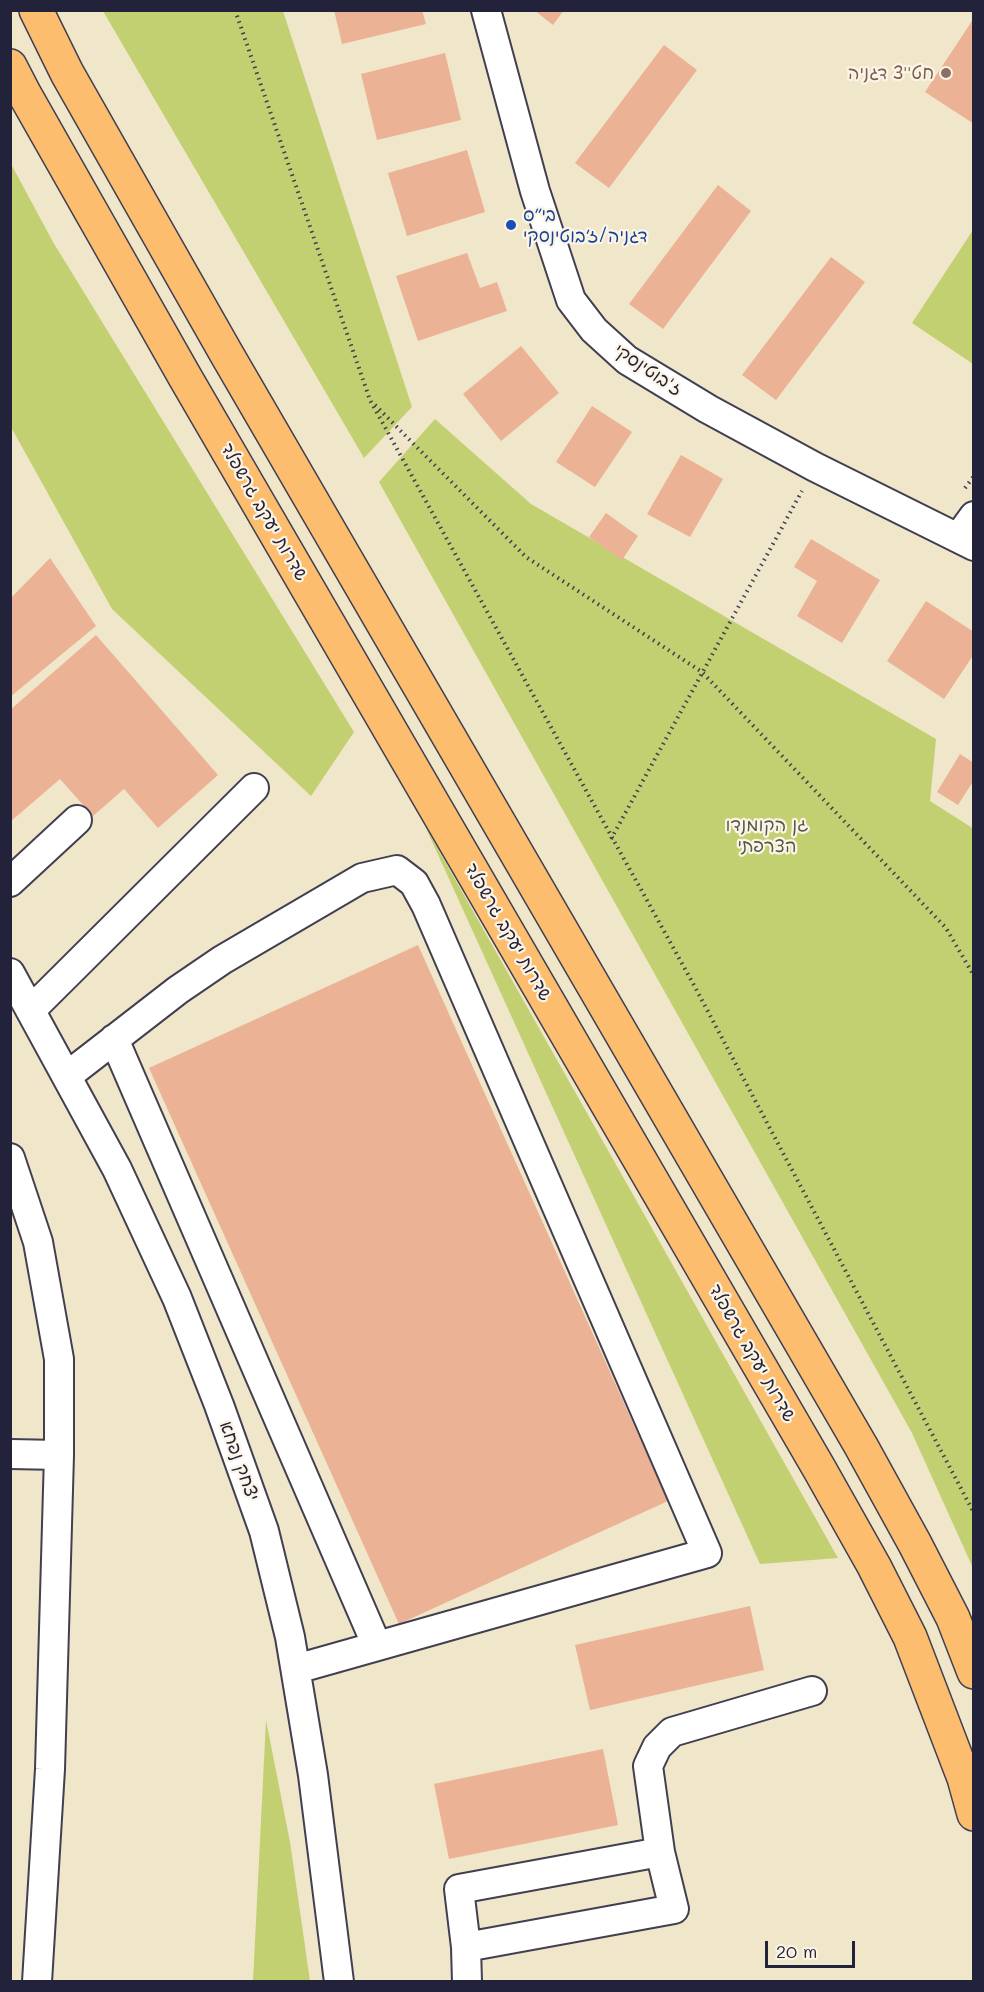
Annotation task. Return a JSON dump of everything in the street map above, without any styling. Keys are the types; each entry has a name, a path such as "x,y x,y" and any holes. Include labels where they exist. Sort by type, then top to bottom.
{"main road":[{"path":"36,10 67,73 226,353 861,1446 953,1618 974,1672"},
{"name":"שדרות יעקב גרשפלד","path":"10,66 185,377 863,1547 910,1637 964,1778 974,1814"}],"street":[{"name":"ז'בוטינסקי","path":"486,10 535,191 571,300 594,330 627,360 708,409 815,467 968,533"},
{"path":"31,1010 254,788"},
{"path":"10,882 76,820"},
{"path":"67,1076 178,990 222,960 362,878 397,870 414,883 426,904 706,1553 296,1669"},
{"name":"יצחק נפחא","path":"12,976 117,1169 177,1298 219,1405 264,1531 296,1669 313,1775 339,1982"},
{"path":"114,1039 377,1646"},
{"path":"10,1158 38,1242 59,1359 59,1455 50,1769 37,1982"},
{"path":"10,1454 59,1455"},
{"path":"466,1947 674,1909 660,1852 648,1766 657,1747 672,1732 812,1691"},
{"path":"467,1982 466,1947 459,1889 660,1852"}],"path":[{"path":"234,10 370,400 696,989 974,1512"},
{"path":"370,400 526,557 702,672 946,928 974,976"},
{"path":"611,838 815,467"}],"green space":[{"path":"103,11 283,11 412,407 364,458"},
{"path":"10,162 53,242 354,732 311,796 112,609 11,427"},
{"path":"973,230 973,364 912,323"},
{"name":"גן הקומנדו הצרפתי","path":"435,419 531,504 936,739 930,801 974,829 973,1568 912,1433 379,482"},
{"path":"425,826 838,1558 760,1564"},
{"path":"266,1720 290,1842 310,1981 253,1981"}],"building":[{"path":"334,10 422,10 426,24 342,44"},
{"path":"534,10 564,10 553,25"},
{"path":"974,18 974,124 925,92"},
{"path":"664,45 697,70 609,188 575,163"},
{"path":"445,53 461,120 377,140 361,74"},
{"path":"467,150 485,212 407,236 388,173"},
{"path":"718,185 751,211 663,329 629,304"},
{"path":"467,253 480,288 497,282 507,311 418,341 396,276"},
{"path":"831,257 865,282 776,400 742,375"},
{"path":"521,346 559,393 501,441 463,394"},
{"path":"592,406 632,432 595,487 556,462"},
{"path":"681,455 723,479 690,537 647,514"},
{"path":"606,513 638,536 622,560 589,537"},
{"path":"811,539 880,580 842,643 797,616 817,581 794,567"},
{"path":"50,558 96,626 10,697 10,599"},
{"path":"926,601 974,632 974,654 944,699 887,661"},
{"path":"96,635 218,775 158,828 124,789 93,816 60,779 10,822 10,710"},
{"path":"960,754 974,763 974,780 958,805 937,792"},
{"path":"418,945 668,1501 399,1624 149,1068"},
{"path":"750,1606 764,1670 590,1710 575,1645"},
{"path":"603,1749 618,1825 449,1859 434,1784"}],"place":[{"name":"חט''צ דגניה","path":"946,73"},
{"name":"בי״ס דגניה/ז׳בוטינסקי","path":"511,225"}]}
